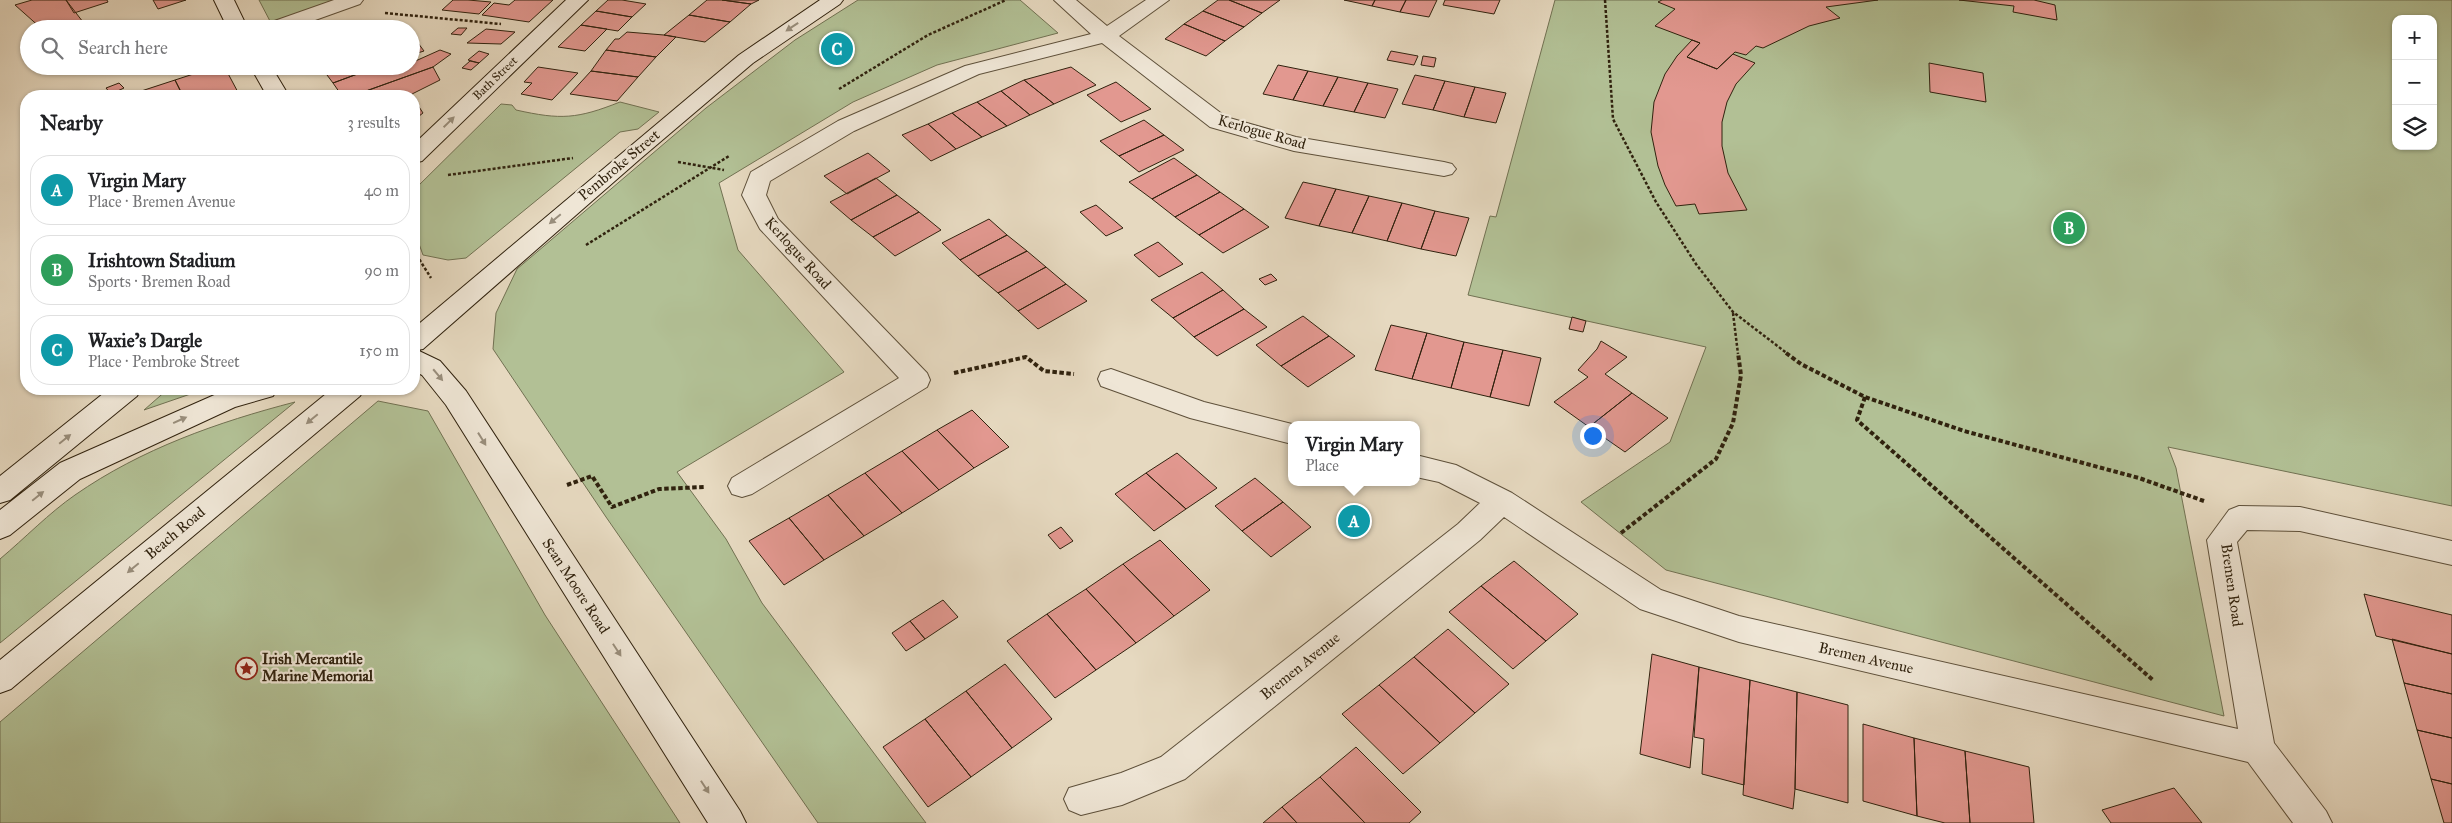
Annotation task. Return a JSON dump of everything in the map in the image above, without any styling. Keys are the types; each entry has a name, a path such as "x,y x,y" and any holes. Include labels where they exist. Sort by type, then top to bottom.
{"street":[{"path":"224,0 234,20"},
{"path":"297,20 353,0"},
{"name":"Bath Street","path":"420,150 546,28 578,0"},
{"name":"Pembroke Street","path":"420,337 632,154 746,59 833,0"},
{"name":"Kerlogue Road","path":"1064,0 1106,36 1218,122 1294,144 1444,169"},
{"name":"Kerlogue Road","path":"917,380 768,223 754,195 759,178 846,126 972,70 1106,36 1158,0"},
{"path":"265,75 274,90"},
{"name":"Sean Moore Road","path":"420,362 431,368 456,398 728,823"},
{"path":"1111,379 1200,411 1288,433"},
{"path":"742,486 917,380"},
{"path":"0,492 120,395"},
{"path":"0,527 70,471 226,399 241,395"},
{"name":"Beach Road","path":"0,679 343,395"},
{"name":"Bremen Avenue","path":"1420,467 1446,473 1502,501 1651,600 1739,629 2258,749"},
{"name":"Bremen Avenue","path":"1081,799 1122,788 1173,768 1469,532 1502,501"},
{"path":"2239,518 2300,519 2452,553"},
{"name":"Bremen Road","path":"2239,518 2222,540 2258,749 2314,823"}],"path":[{"path":"1605,0 1613,119 1656,202 1696,264 1733,312 1801,364 1864,397 1964,431 2139,478 2214,505 2239,518"},
{"path":"332,8 546,28"},
{"path":"443,175 586,157 632,154"},
{"path":"1591,560 1636,520 1716,459 1733,423 1741,375 1733,312"},
{"path":"917,380 1026,357 1044,371 1111,379"},
{"path":"1864,397 1857,420 2158,685 2171,729"},
{"path":"567,485 592,476 612,507 659,489 742,486"}],"green space":[{"path":"259,0 342,0 280,20 269,20"},
{"path":"858,0 1020,0 1058,33 937,65 853,102 719,183 738,250 844,372 677,472 726,539 762,603 926,823 818,823 606,517 493,349 496,313 517,269 706,108 795,40"},
{"path":"1555,0 2452,0 2452,506 2168,447 2176,468 2224,716 1666,570 1581,502 1670,442 1706,347 1468,295 1490,216 1496,217"},
{"path":"620,102 659,112 638,129 620,132 466,258 448,260 423,255 420,247 420,184 501,104 512,105 516,110 545,115 569,116 592,112"},
{"path":"161,395 188,395 144,410"},
{"path":"378,401 428,411 545,615 680,823 0,823 0,722"},
{"path":"295,402 0,643 0,559 56,510 100,479 153,451 237,418"}],"building":[{"path":"32,0 66,0 81,20 32,20 15,5"},
{"path":"66,0 107,0 108,2 74,13"},
{"path":"153,0 186,0 158,9"},
{"path":"453,0 491,2 479,14 442,10"},
{"path":"515,0 553,0 529,22 482,15 494,3 509,5"},
{"path":"608,0 646,4 632,17 596,11"},
{"path":"707,0 751,4 730,22 689,15"},
{"path":"722,0 759,0 751,4"},
{"path":"1218,0 1229,0 1262,13 1244,27 1203,11"},
{"path":"1229,0 1280,0 1262,13"},
{"path":"1344,0 1375,0 1372,6"},
{"path":"1375,0 1406,0 1400,12 1372,6"},
{"path":"1406,0 1437,0 1429,17 1400,12"},
{"path":"1445,0 1500,0 1494,14 1443,5"},
{"path":"1662,0 1878,0 1826,7 1840,18 1809,26 1763,48 1756,46 1746,55 1735,52 1717,69 1687,57 1700,43 1655,26 1675,9 1658,2"},
{"path":"1959,0 2034,0 2055,5 2057,20 2013,12 2014,6"},
{"path":"596,11 632,17 618,31 581,25"},
{"path":"1203,11 1244,27 1225,41 1184,24"},
{"path":"689,15 730,22 705,42 664,35"},
{"path":"1184,24 1225,41 1206,56 1165,39"},
{"path":"581,25 607,29 585,51 558,47"},
{"path":"458,28 467,28 461,35 451,34"},
{"path":"486,29 515,32 501,44 467,43"},
{"path":"627,32 676,37 656,57 606,50 615,39 619,39"},
{"path":"1692,40 1700,43 1687,57 1717,69 1733,54 1755,63 1736,84 1727,102 1722,122 1722,146 1728,173 1747,210 1699,214 1695,204 1676,206 1658,166 1651,132 1654,102 1665,74 1677,56"},
{"path":"440,50 451,54 433,67 420,72 420,59"},
{"path":"606,50 656,57 638,77 591,71"},
{"path":"479,51 489,54 479,63 468,60"},
{"path":"1391,51 1418,56 1414,65 1387,60"},
{"path":"1423,56 1436,58 1434,67 1421,65"},
{"path":"470,61 479,63 471,70 462,68"},
{"path":"1929,63 1983,73 1986,102 1930,92"},
{"path":"1278,65 1308,71 1293,100 1263,94"},
{"path":"433,67 440,80 420,90 369,90 411,75 420,75 420,72"},
{"path":"538,67 578,73 552,100 521,94 532,83 524,82"},
{"path":"1071,67 1096,85 1054,104 1024,80"},
{"path":"591,71 638,77 617,101 570,94"},
{"path":"1308,71 1338,77 1323,106 1293,100"},
{"path":"190,75 229,75 237,90 180,90 175,80"},
{"path":"327,75 355,75 333,83"},
{"path":"355,75 411,75 369,90 338,90 333,83"},
{"path":"1415,75 1445,81 1433,110 1402,104"},
{"path":"1338,77 1368,83 1354,112 1323,106"},
{"path":"175,80 180,90 144,90"},
{"path":"1024,80 1054,104 1030,115 1001,91"},
{"path":"1445,81 1475,87 1464,117 1433,110"},
{"path":"1116,82 1151,109 1121,122 1087,95"},
{"path":"119,83 124,88 108,90 106,88"},
{"path":"1368,83 1398,89 1385,118 1354,112"},
{"path":"1475,87 1506,93 1496,123 1464,117"},
{"path":"1001,91 1030,115 1007,126 977,102"},
{"path":"977,102 1007,126 982,137 952,113"},
{"path":"952,113 982,137 956,149 928,124"},
{"path":"1144,120 1164,135 1119,156 1100,141"},
{"path":"928,124 956,149 931,161 902,135"},
{"path":"1164,135 1184,150 1139,172 1119,156"},
{"path":"868,153 890,171 847,194 824,176"},
{"path":"1174,158 1197,175 1152,199 1129,182"},
{"path":"1197,175 1220,192 1175,217 1152,199"},
{"path":"876,178 897,195 851,220 830,202"},
{"path":"1303,182 1336,189 1319,226 1285,218"},
{"path":"1336,189 1369,196 1352,233 1319,226"},
{"path":"1220,192 1244,209 1199,235 1175,217"},
{"path":"897,195 919,212 873,237 851,220"},
{"path":"1369,196 1402,203 1387,241 1352,233"},
{"path":"1402,203 1435,211 1421,249 1387,241"},
{"path":"1096,205 1123,228 1106,236 1080,212"},
{"path":"1244,209 1269,227 1223,253 1199,235"},
{"path":"1435,211 1469,218 1456,256 1421,249"},
{"path":"919,212 941,230 895,256 873,237"},
{"path":"989,219 1007,235 960,260 942,243"},
{"path":"1007,235 1027,251 978,276 960,260"},
{"path":"1158,242 1183,264 1159,277 1134,255"},
{"path":"1027,251 1046,267 998,293 978,276"},
{"path":"1046,267 1066,284 1018,311 998,293"},
{"path":"1202,272 1223,290 1173,318 1151,300"},
{"path":"1271,274 1277,280 1265,285 1259,279"},
{"path":"1066,284 1087,301 1038,329 1018,311"},
{"path":"1223,290 1244,309 1194,337 1173,318"},
{"path":"1244,309 1267,327 1217,356 1194,337"},
{"path":"1303,316 1329,336 1281,366 1256,345"},
{"path":"1572,317 1586,321 1583,332 1569,329"},
{"path":"1391,325 1427,333 1412,379 1375,370"},
{"path":"1427,333 1464,342 1451,388 1412,379"},
{"path":"1329,336 1355,356 1308,387 1281,366"},
{"path":"1601,341 1627,357 1605,374 1632,393 1589,427 1554,402 1588,377 1578,370 1597,349"},
{"path":"1464,342 1503,350 1490,397 1451,388"},
{"path":"1503,350 1541,358 1529,406 1490,397"},
{"path":"1632,393 1668,418 1625,452 1589,427"},
{"path":"972,410 1009,447 974,468 937,430"},
{"path":"937,430 974,468 939,490 902,451"},
{"path":"902,451 939,490 902,513 865,473"},
{"path":"1177,453 1217,488 1186,509 1146,473"},
{"path":"865,473 902,513 864,536 828,495"},
{"path":"1146,473 1186,509 1154,531 1115,494"},
{"path":"1255,478 1283,502 1242,531 1215,506"},
{"path":"828,495 864,536 824,560 789,518"},
{"path":"1283,502 1311,527 1271,557 1242,531"},
{"path":"789,518 824,560 784,585 749,541"},
{"path":"1061,527 1073,541 1060,549 1048,535"},
{"path":"1160,540 1210,590 1174,616 1123,564"},
{"path":"1514,561 1578,614 1546,641 1481,586"},
{"path":"1123,564 1174,616 1136,643 1086,589"},
{"path":"1481,586 1546,641 1513,669 1449,612"},
{"path":"1086,589 1136,643 1096,670 1047,614"},
{"path":"2364,594 2452,615 2452,654 2376,636"},
{"path":"943,600 958,617 925,639 910,621"},
{"path":"1047,614 1096,670 1055,698 1007,641"},
{"path":"910,621 925,639 906,651 892,633"},
{"path":"1448,629 1509,684 1475,713 1414,657"},
{"path":"2392,639 2452,654 2452,694 2404,683"},
{"path":"1652,654 1699,667 1690,768 1640,754"},
{"path":"1414,657 1475,713 1440,743 1379,685"},
{"path":"1005,664 1052,719 1012,748 966,691"},
{"path":"1699,667 1750,680 1744,785 1702,774 1704,739 1694,737"},
{"path":"1750,680 1797,692 1793,809 1743,795"},
{"path":"2404,683 2452,694 2452,738 2417,730"},
{"path":"1379,685 1440,743 1403,774 1342,714"},
{"path":"966,691 1012,748 971,777 925,719"},
{"path":"1797,692 1848,705 1848,803 1795,789"},
{"path":"925,719 971,777 928,807 883,747"},
{"path":"1863,724 1914,738 1917,816 1863,801"},
{"path":"2417,730 2452,738 2452,784 2431,779"},
{"path":"1914,738 1965,751 1970,823 1945,823 1917,816"},
{"path":"1356,747 1421,812 1409,823 1365,823 1320,777"},
{"path":"1965,751 2029,767 2034,823 1970,823"},
{"path":"1320,777 1365,823 1297,823 1282,807"},
{"path":"2431,779 2452,784 2452,823 2444,823"},
{"path":"2174,788 2202,823 2111,823 2102,810"},
{"path":"1282,807 1297,823 1263,823"}],"place":[{"name":"Waxie's Dargle","path":"837,49"},
{"name":"Irishtown Stadium","path":"2069,228"},
{"name":"Virgin Mary","path":"1354,521"},
{"name":"Irish Mercantile Marine Memorial","path":"246,668"}]}
